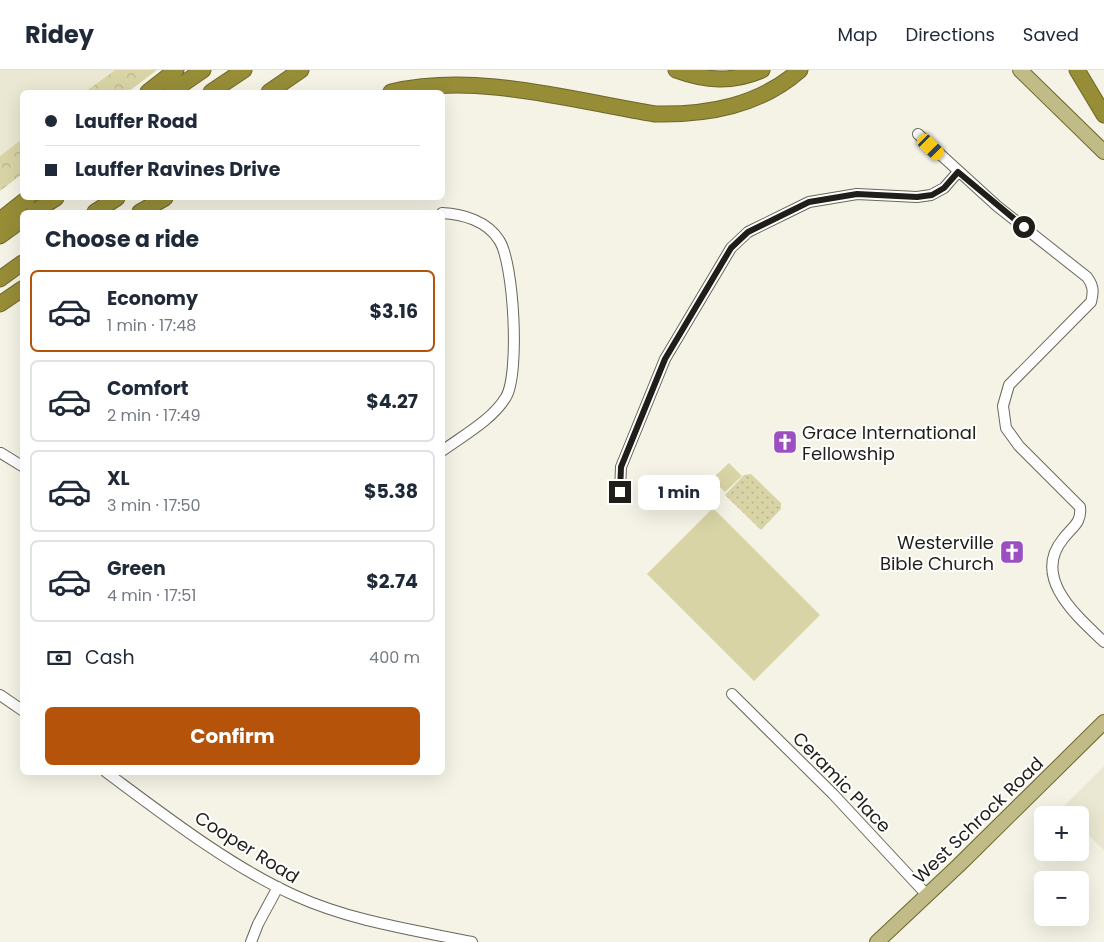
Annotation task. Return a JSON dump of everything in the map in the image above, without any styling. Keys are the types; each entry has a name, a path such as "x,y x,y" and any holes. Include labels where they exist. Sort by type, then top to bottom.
{"highway":[{"path":"151,90 176,70"},
{"path":"174,90 203,70"},
{"path":"214,90 244,70"},
{"path":"272,90 301,70"},
{"path":"676,70 704,80 729,79 762,70"},
{"path":"409,90 444,86 492,87 655,114 682,115 711,112 745,102 772,91 800,70"},
{"path":"1077,70 1104,115"},
{"path":"0,220 25,200"},
{"path":"37,210 53,200"},
{"path":"98,210 114,200"},
{"path":"144,210 162,200"},
{"path":"0,236 20,221"},
{"path":"0,279 20,264"},
{"path":"0,304 20,290"}],"main road":[{"path":"1020,70 1104,152"},
{"name":"West Schrock Road","path":"877,942 1104,722"}],"street":[{"path":"918,134 958,172 1087,277 1092,284 1094,293 1091,302 1009,386 1003,406 1006,428 1020,446 1080,507 1081,515 1078,523 1062,540 1053,562 1055,586 1068,606 1104,642"},
{"path":"620,492 621,467 665,359 731,248 748,232 809,202 857,194 917,197 932,195 944,188 958,172"},
{"path":"445,214 472,218 489,229 499,239 509,269 514,357 510,387 497,409 445,449"},
{"path":"1,453 20,465"},
{"name":"Ceramic Place","path":"732,694 833,794 927,895"},
{"path":"0,695 20,709"},
{"name":"Cooper Road","path":"110,775 226,857 278,888 322,906 374,921 472,942"},
{"path":"251,942 258,924 278,888"}],"shaded area":[{"path":"0,70 115,70 88,90 20,90 20,141 0,156"},
{"path":"1104,766 1104,850 1089,836 1089,806 1064,806"}],"green space":[{"path":"115,70 157,70 131,90 88,90"},
{"path":"20,141 20,176 0,191 0,156"},
{"path":"729,463 742,476 725,492 712,479"},
{"path":"751,474 781,503 781,509 761,530 725,495 744,475"},
{"path":"713,508 820,615 754,681 647,574"}],"place":[{"name":"Grace International Fellowship","path":"785,442"},
{"name":"Westerville Bible Church","path":"1012,552"}],"route":[{"path":"620,492 621,467 665,359 727,252 748,232 809,202 857,194 917,197 932,195 944,188 958,172 1024,227"}]}
